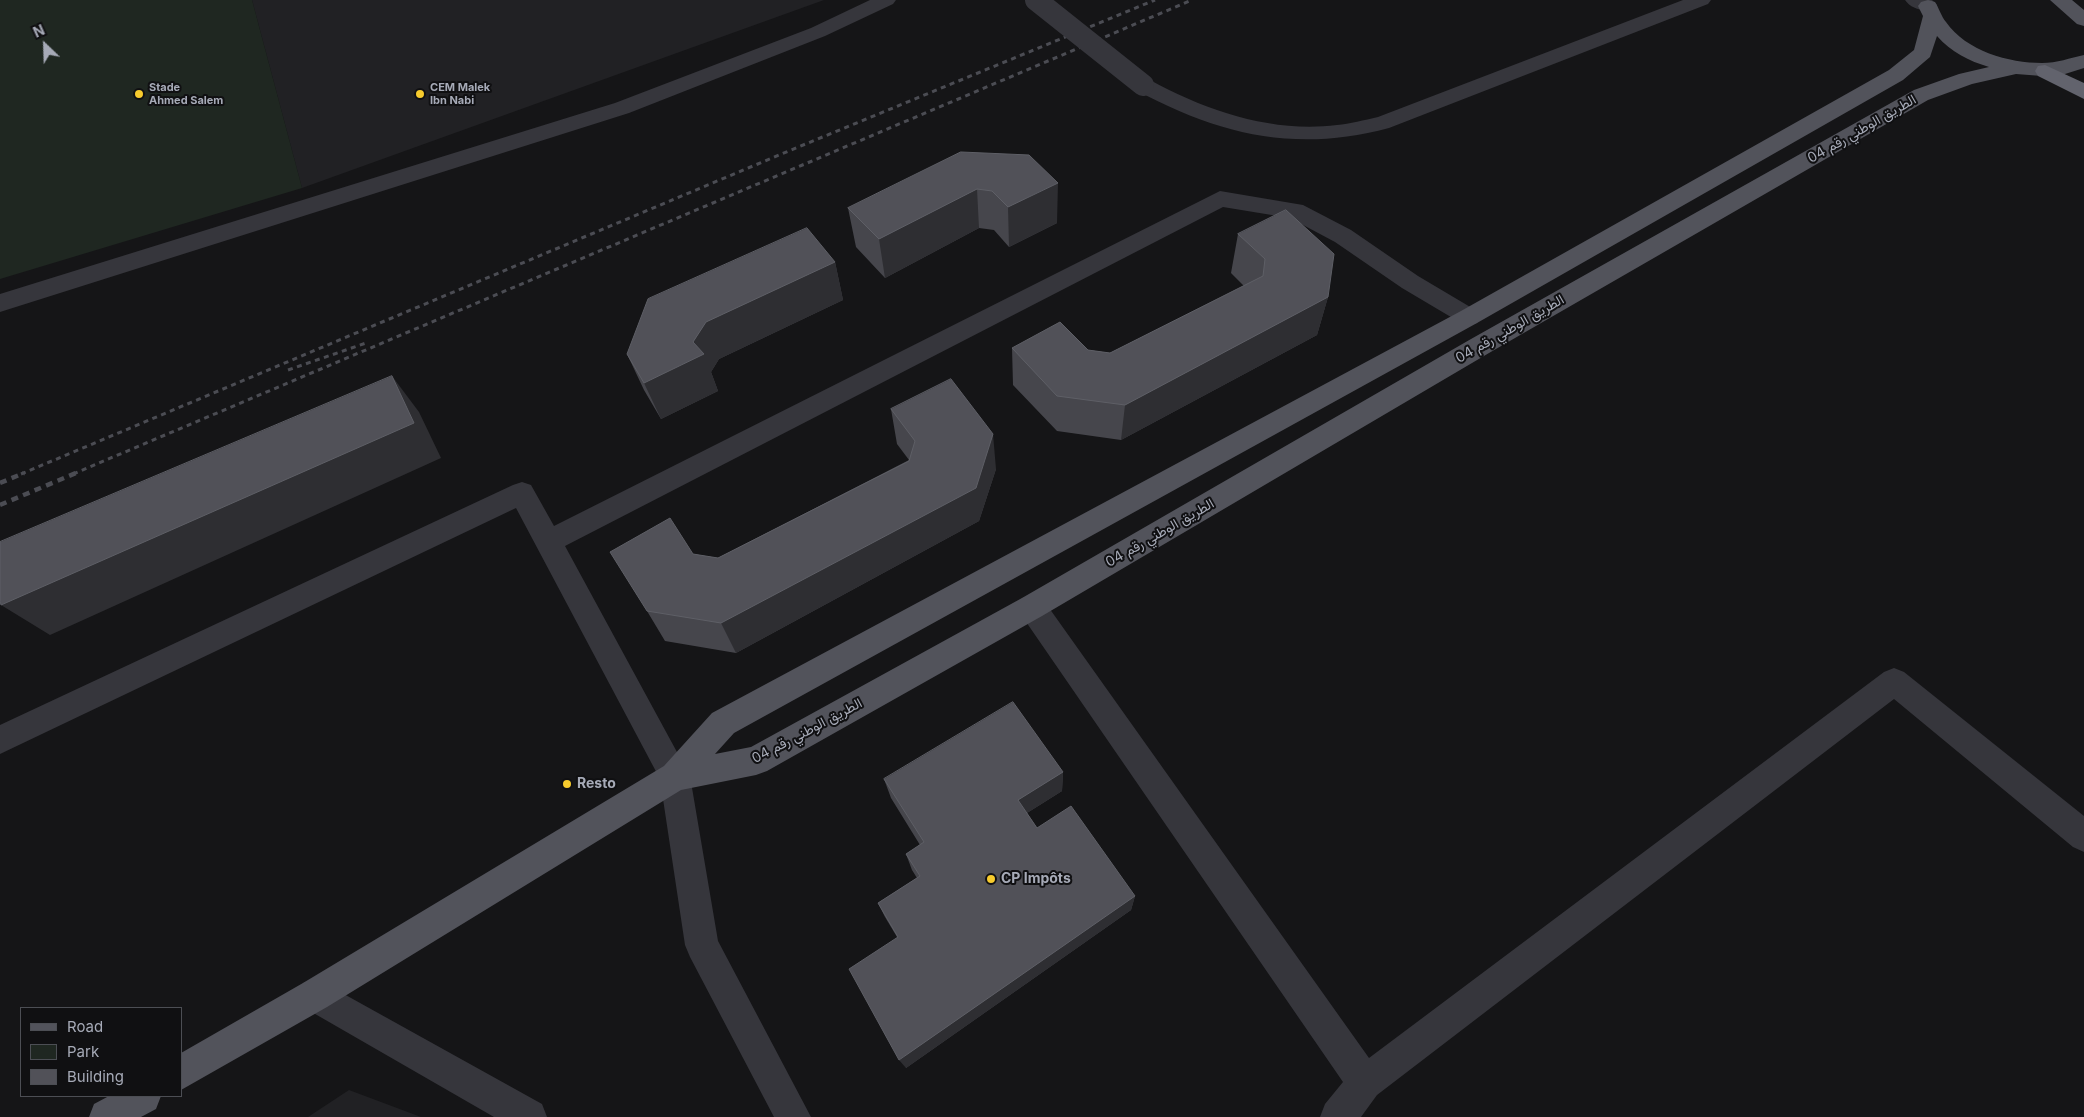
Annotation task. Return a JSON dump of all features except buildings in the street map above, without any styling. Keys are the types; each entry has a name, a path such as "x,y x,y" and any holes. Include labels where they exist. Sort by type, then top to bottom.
{"highway":[{"path":"2045,71 2084,92"}],"main road":[{"path":"2060,0 2084,20"},
{"path":"1925,6 1943,34 1963,48 1988,60 2017,68 2045,71 2070,68 2084,61"},
{"path":"182,1072 315,995 675,776 723,723 1469,317 1896,75 1923,52 1925,6"},
{"name":"الطريق الوطني رقم 04","path":"675,776 756,761 1032,607 1480,346 1921,95 1966,79 2017,68"},
{"path":"107,1117 141,1097"}],"street":[{"path":"0,303 622,108 818,32 886,0"},
{"path":"1036,0 1143,85 1167,98 1224,122 1282,134 1331,133 1382,123 1701,0"},
{"path":"548,542 1220,198 1295,211 1343,236 1410,282 1469,317"},
{"path":"0,740 522,493 675,776 702,945 793,1117"},
{"path":"1032,607 1365,1083"},
{"path":"1338,1117 1365,1083 1894,682 2084,836"},
{"path":"315,995 529,1117"}],"shaded area":[{"name":"CEM Malek Ibn Nabi","path":"252,0 824,0 302,188"},
{"path":"349,1090 421,1117 308,1117"}],"green space":[{"name":"Stade Ahmed Salem","path":"0,0 252,0 302,188 0,279"}],"railway":[{"path":"21,474 791,150 1155,0"},
{"path":"73,474 1192,0"},
{"path":"288,370 366,343"},
{"path":"0,483 24,473"},
{"path":"0,505 76,473"}],"place":[{"name":"Stade Ahmed Salem","path":"139,94"},
{"name":"CEM Malek Ibn Nabi","path":"420,94"},
{"name":"Resto","path":"567,784"},
{"name":"CP Impôts","path":"991,879"}]}
